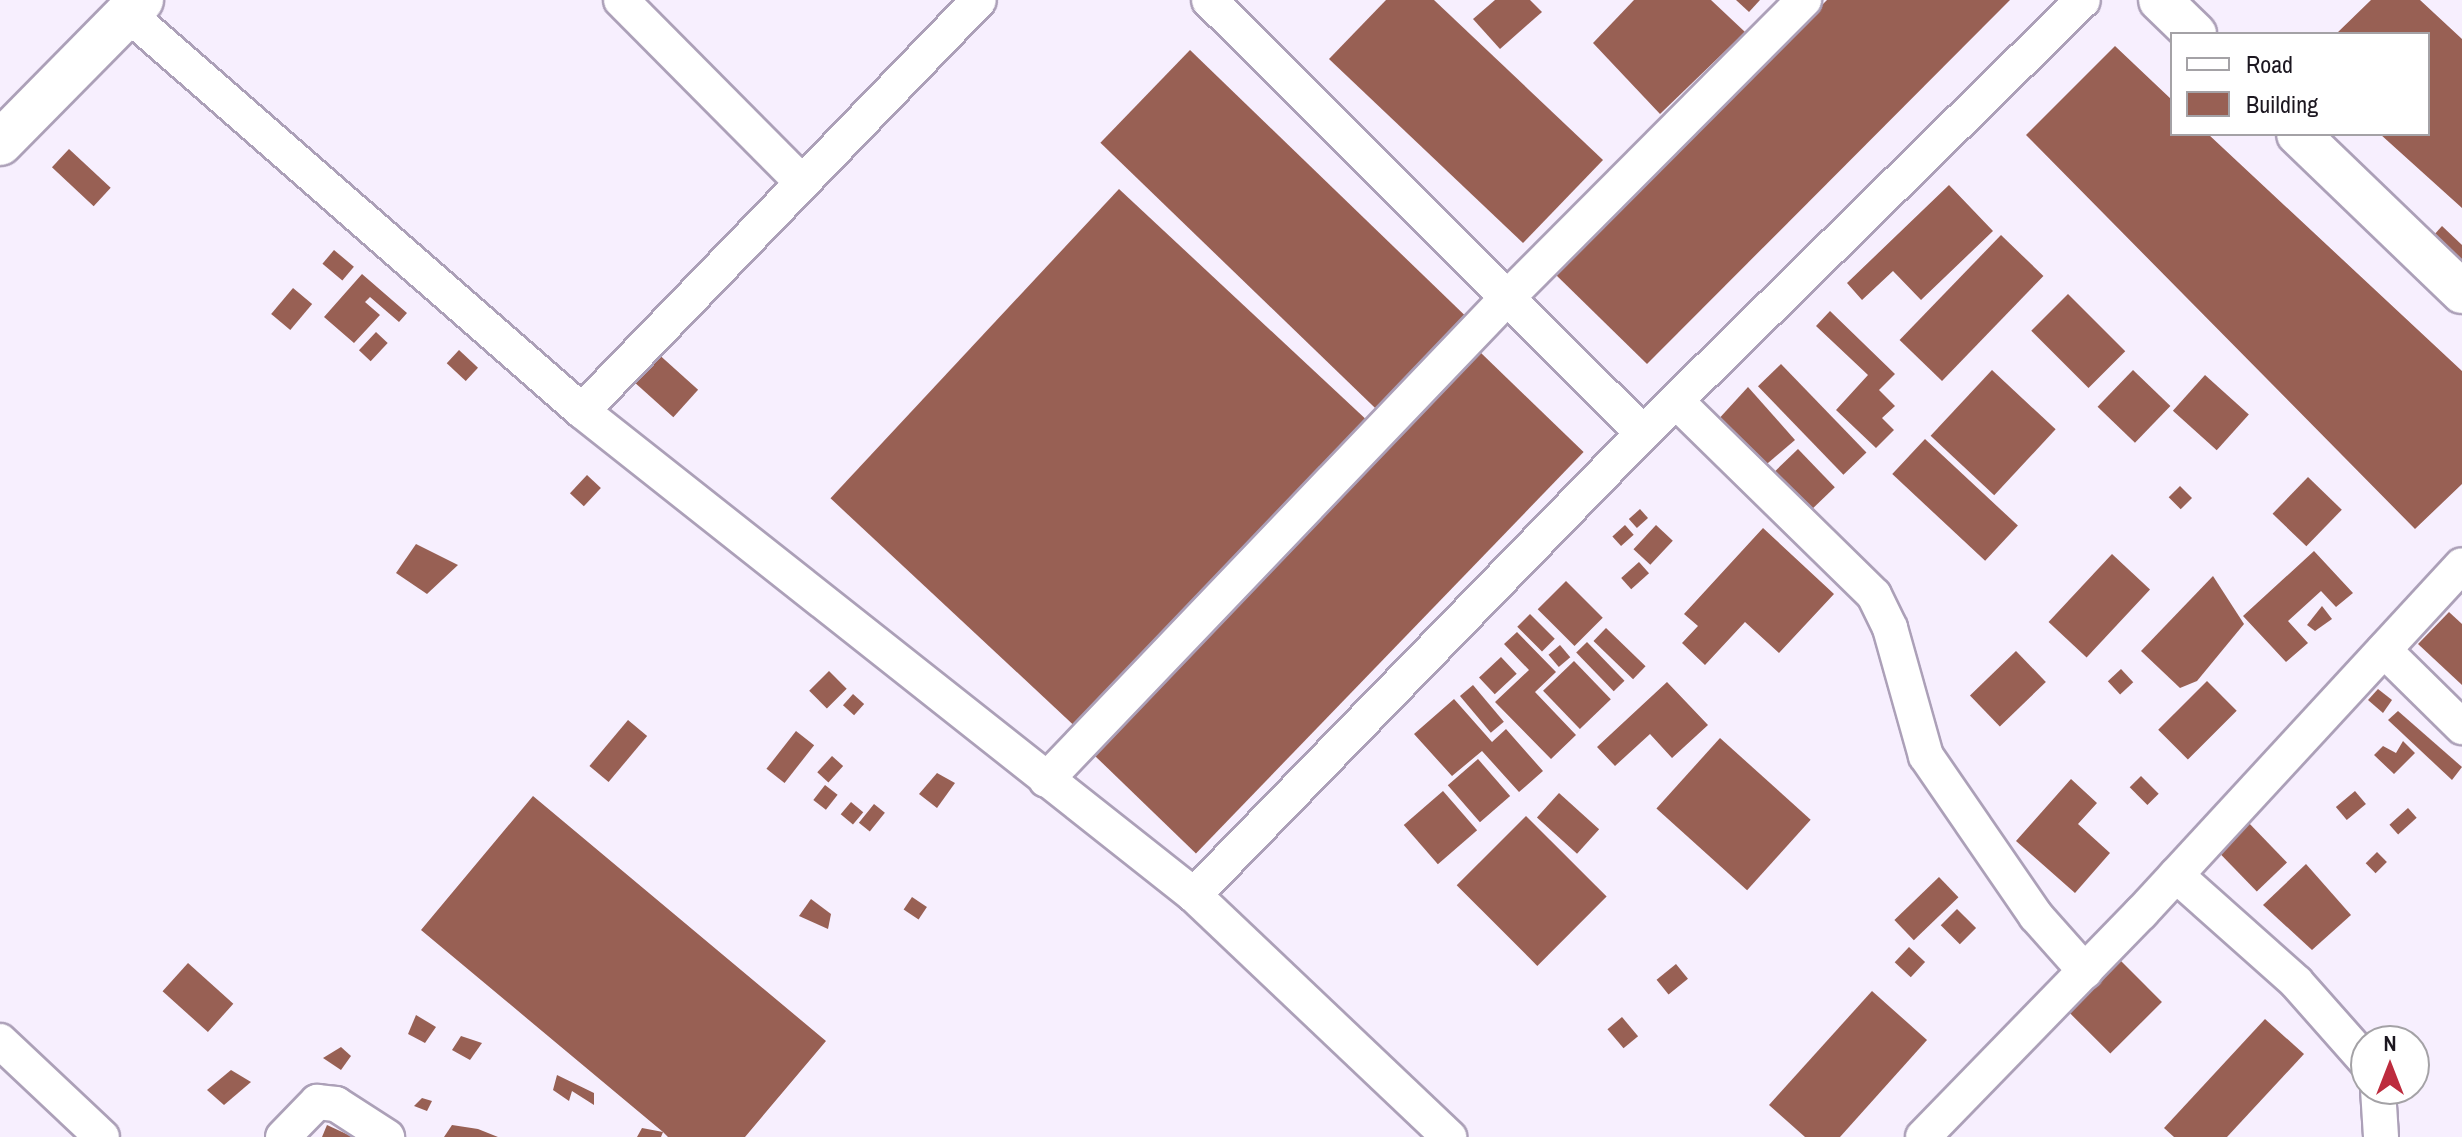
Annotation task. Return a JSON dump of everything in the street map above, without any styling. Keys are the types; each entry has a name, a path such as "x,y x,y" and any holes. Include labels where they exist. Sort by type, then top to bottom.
{"highway":[{"path":"0,143 134,7"}],"street":[{"path":"621,0 802,182"},
{"path":"582,411 979,0"},
{"path":"1209,0 1643,433"},
{"path":"1046,780 1507,298 1804,0"},
{"path":"1194,895 1643,433 2083,0"},
{"path":"2160,0 2193,32"},
{"path":"134,7 582,411 1194,895 1449,1137"},
{"path":"2300,136 2462,292"},
{"path":"1676,401 1874,595 1890,628 1926,756 2036,916 2085,971"},
{"path":"1923,1137 2176,875 2462,565"},
{"path":"2384,650 2462,727"},
{"path":"2176,875 2296,982 2350,1043"},
{"path":"0,1041 102,1137"},
{"path":"283,1137 317,1102 336,1104 387,1137"},
{"path":"2379,1105 2381,1137"}],"building":[{"path":"1386,0 1434,0 1603,160 1523,243 1329,59"},
{"path":"1495,0 1530,0 1542,12 1500,49 1473,19"},
{"path":"1634,0 1711,0 1745,32 1660,114 1593,43"},
{"path":"1736,0 1760,0 1749,12"},
{"path":"1827,0 2010,0 1647,364 1554,273"},
{"path":"2371,0 2420,0 2462,39 2462,208 2382,136 2430,136 2430,32 2338,32"},
{"path":"2115,46 2170,98 2170,136 2210,136 2462,371 2462,484 2415,529 2026,135"},
{"path":"1190,50 1466,316 1376,409 1100,143"},
{"path":"69,149 111,188 94,206 52,167"},
{"path":"1949,185 1993,231 1921,300 1893,271 1862,300 1847,283"},
{"path":"1119,189 1374,427 1086,736 831,498"},
{"path":"2442,226 2462,245 2462,263 2433,236"},
{"path":"2001,235 2043,276 1942,381 1900,340"},
{"path":"334,250 354,267 342,281 322,264"},
{"path":"362,274 407,313 399,322 370,297 365,302 380,315 354,343 324,317"},
{"path":"293,288 312,304 290,330 271,314"},
{"path":"2068,294 2125,351 2089,388 2031,331"},
{"path":"1830,311 1895,374 1879,390 1895,406 1882,418 1894,430 1876,448 1836,410 1868,375 1816,326"},
{"path":"376,332 388,343 371,361 359,350"},
{"path":"459,350 478,368 466,381 447,363"},
{"path":"655,351 698,390 673,417 630,378"},
{"path":"1480,352 1584,452 1196,853 1092,753"},
{"path":"1781,364 1866,452 1843,475 1758,386"},
{"path":"1992,370 2056,429 1994,495 1931,436"},
{"path":"2133,370 2170,406 2135,443 2098,407"},
{"path":"2205,375 2249,414 2217,450 2173,411"},
{"path":"1748,387 1795,440 1761,469 1715,423"},
{"path":"1925,439 2018,526 1985,561 1892,474"},
{"path":"1798,449 1835,487 1805,516 1768,478"},
{"path":"587,475 601,488 584,506 570,493"},
{"path":"2308,477 2342,510 2306,546 2273,514"},
{"path":"2180,486 2192,498 2181,509 2169,497"},
{"path":"1640,509 1648,518 1637,528 1629,519"},
{"path":"1625,525 1634,535 1621,546 1612,536"},
{"path":"1656,525 1673,541 1650,565 1633,549"},
{"path":"1763,528 1834,594 1779,653 1745,622 1705,665 1682,643 1698,626 1684,614"},
{"path":"416,544 458,565 427,594 396,573"},
{"path":"2314,551 2353,593 2336,607 2321,591 2288,621 2308,643 2286,662 2243,616"},
{"path":"2112,554 2150,589 2087,657 2049,622"},
{"path":"1639,562 1649,573 1631,589 1621,578"},
{"path":"2213,576 2244,624 2197,681 2180,688 2141,651"},
{"path":"1566,581 1603,618 1574,646 1538,609"},
{"path":"2322,606 2332,619 2315,631 2307,625"},
{"path":"2449,612 2462,624 2462,685 2418,644"},
{"path":"1530,614 1555,639 1542,651 1517,627"},
{"path":"1606,628 1646,666 1633,679 1593,641"},
{"path":"1517,632 1556,672 1535,692 1576,735 1551,759 1495,702 1529,670 1504,644"},
{"path":"1587,642 1625,681 1614,691 1576,652"},
{"path":"1560,645 1570,657 1559,667 1549,655"},
{"path":"2016,651 2046,682 2000,726 1970,695"},
{"path":"1501,657 1517,674 1495,694 1479,677"},
{"path":"1574,661 1611,699 1580,729 1543,691"},
{"path":"2121,669 2133,682 2120,694 2108,681"},
{"path":"829,671 847,689 827,708 809,691"},
{"path":"2207,681 2237,711 2188,759 2158,730"},
{"path":"1667,682 1708,725 1672,758 1650,734 1615,766 1597,747"},
{"path":"1473,685 1504,722 1491,733 1460,696"},
{"path":"2378,689 2392,700 2383,713 2368,700"},
{"path":"853,694 864,704 854,715 843,705"},
{"path":"1454,699 1492,742 1506,729 1543,771 1519,792 1482,751 1452,776 1414,734"},
{"path":"2398,711 2462,767 2452,780 2388,720"},
{"path":"628,720 647,736 609,782 589,766"},
{"path":"796,731 814,745 785,783 766,769"},
{"path":"1720,738 1811,820 1747,890 1656,809"},
{"path":"2403,741 2415,753 2394,774 2374,755 2383,746 2396,753"},
{"path":"832,756 843,766 828,782 817,772"},
{"path":"1478,759 1510,796 1480,822 1448,785"},
{"path":"937,773 955,783 937,808 919,794"},
{"path":"2141,776 2159,794 2147,805 2130,787"},
{"path":"2071,779 2097,803 2078,824 2110,853 2075,893 2016,841"},
{"path":"825,785 838,795 826,810 813,800"},
{"path":"1443,791 1477,830 1438,864 1404,825"},
{"path":"2355,791 2366,804 2347,820 2336,807"},
{"path":"1559,793 1599,829 1577,854 1537,818"},
{"path":"533,796 826,1041 745,1137 668,1137 421,930"},
{"path":"851,802 863,812 853,825 841,814"},
{"path":"874,804 885,813 870,831 859,823"},
{"path":"2408,808 2417,818 2398,834 2389,825"},
{"path":"1526,816 1607,897 1537,966 1457,885"},
{"path":"2246,820 2287,862 2257,892 2216,849"},
{"path":"2377,852 2387,862 2376,873 2366,863"},
{"path":"2306,864 2351,915 2312,950 2263,905"},
{"path":"1939,877 1958,897 1914,940 1894,920"},
{"path":"912,897 927,907 919,920 904,909"},
{"path":"811,899 831,914 828,929 799,916"},
{"path":"1957,909 1976,928 1960,944 1941,925"},
{"path":"1909,947 1925,962 1911,977 1895,962"},
{"path":"2116,956 2162,1002 2110,1054 2064,1008"},
{"path":"188,963 233,1004 208,1032 163,991"},
{"path":"1676,964 1688,979 1669,994 1657,980"},
{"path":"1872,991 1927,1040 1840,1137 1805,1137 1769,1105"},
{"path":"416,1015 436,1027 425,1043 408,1034"},
{"path":"1622,1017 1638,1036 1624,1048 1607,1029"},
{"path":"2265,1019 2304,1054 2227,1137 2174,1137 2164,1128"},
{"path":"461,1036 482,1043 470,1060 452,1050"},
{"path":"341,1047 351,1056 341,1070 323,1058"},
{"path":"231,1070 251,1082 224,1105 207,1090"},
{"path":"557,1075 594,1093 594,1105 572,1091 569,1101 553,1090"},
{"path":"422,1098 432,1101 427,1111 414,1106"},
{"path":"327,1125 353,1137 322,1137"},
{"path":"452,1125 478,1129 498,1137 444,1137"},
{"path":"642,1128 663,1132 661,1137 637,1137"}]}
